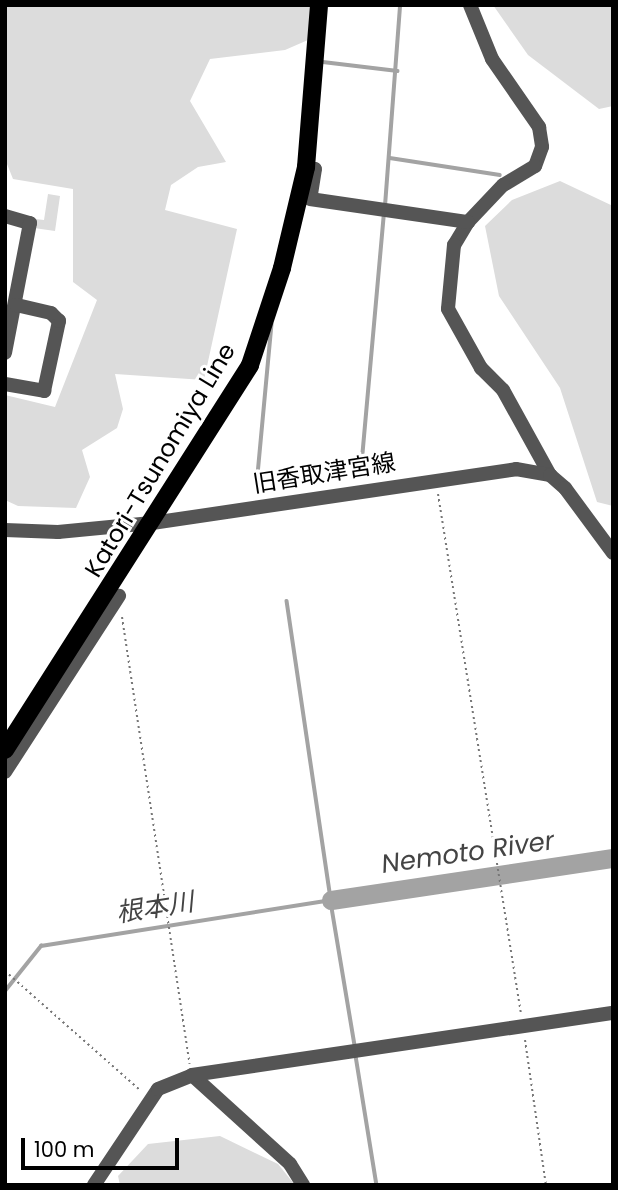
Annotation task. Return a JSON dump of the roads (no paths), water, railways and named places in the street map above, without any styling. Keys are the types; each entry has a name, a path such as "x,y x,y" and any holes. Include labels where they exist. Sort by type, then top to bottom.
{"main road":[{"name":"Katori-Tsunomiya Line","path":"5,750 152,523 250,365 282,268 306,167 319,5"}],"street":[{"path":"470,5 492,59 539,127 542,147 535,166 503,185 468,222 454,244 448,309 481,368 503,390 550,475 565,488 613,553"},
{"path":"306,167 315,169 310,199 468,222"},
{"path":"5,216 30,223 5,353"},
{"path":"5,384 44,391 60,321 51,313 16,305"},
{"name":"旧香取津宮線","path":"5,530 58,533 152,523 516,469 550,475"},
{"path":"5,772 118,596"},
{"path":"94,1185 158,1089 192,1075 613,1013"},
{"path":"192,1075 290,1164 303,1185"}],"waterway":[{"path":"385,206 400,5"},
{"path":"323,62 397,71"},
{"path":"390,158 500,175"},
{"path":"272,324 258,474 362,459 384,213"},
{"path":"287,601 330,893"},
{"name":"Nemoto River","path":"331,900 613,858"},
{"name":"根本川","path":"5,991 41,946 331,900"},
{"path":"332,908 355,1046"},
{"path":"356,1056 377,1185"}]}
